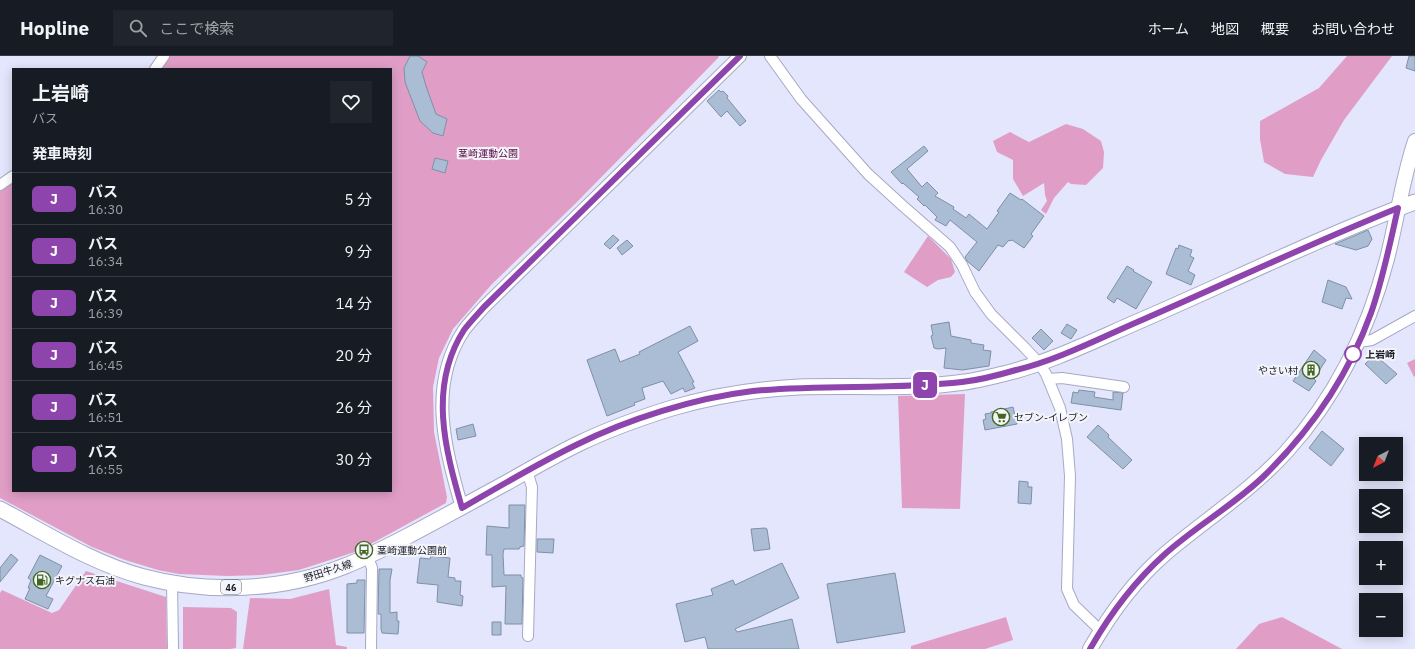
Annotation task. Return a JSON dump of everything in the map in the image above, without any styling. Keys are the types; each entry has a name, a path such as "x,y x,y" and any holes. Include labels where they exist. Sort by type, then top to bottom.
{"main road":[{"path":"1090,649 1100,631 1122,600 1164,555 1263,476 1310,424 1328,399 1359,342 1371,313 1379,287 1415,141"},
{"name":"野田牛久線","path":"0,509 100,562 146,577 172,583 207,587 228,587 278,584 320,575 368,557 462,508 577,444 650,415 700,401 750,392 796,388 932,385 966,382 1020,370 1039,364 1321,240 1415,202"}],"street":[{"path":"156,68 164,56"},
{"path":"770,56 801,99 868,174 950,247 962,265 975,292 992,314 1039,364 1048,379 1060,408 1067,439 1070,476 1067,589 1074,605 1100,631"},
{"path":"462,508 442,421 442,408 444,382 447,368 464,330 484,307 736,57"},
{"path":"0,185 12,177"},
{"path":"1359,342 1372,340 1415,316"},
{"path":"1048,379 1062,378 1124,387"},
{"path":"527,471 532,487 528,636"},
{"path":"368,557 372,568 371,649"},
{"path":"172,583 173,649"}],"green space":[{"name":"茎崎運動公園","path":"169,56 719,57 576,203 492,284 453,329 439,358 433,387 434,432 447,497 446,503 358,551 299,570 262,575 227,576 179,574 158,570 125,560 92,547 0,498 0,191 12,183 12,492 392,492 392,68 160,68"},
{"path":"1347,56 1392,56 1344,120 1313,177 1285,174 1264,162 1260,139 1260,121 1319,88"},
{"path":"1066,124 1083,129 1101,141 1104,152 1103,168 1086,185 1071,184 1068,182 1054,198 1046,214 1041,210 1047,201 1044,183 1023,196 1013,179 1013,160 997,152 993,141 1010,132 1029,142"},
{"path":"928,236 951,259 955,272 951,277 938,280 927,287 904,272"},
{"path":"1415,359 1415,376 1414,377 1407,363"},
{"path":"965,394 960,509 902,508 898,396"},
{"path":"86,571 166,597 167,649 0,649 0,593 2,590 52,613 59,610"},
{"path":"329,589 336,645 347,647 347,649 243,649 250,598 290,599"},
{"path":"183,607 231,608 237,612 236,648 183,649"},
{"path":"1006,617 1013,640 985,649 911,649 911,646"},
{"path":"1282,617 1342,649 1236,649 1259,624"}],"building":[{"path":"410,56 418,56 427,62 422,72 426,86 436,114 447,119 443,136 433,133 420,121 405,82 404,68"},
{"path":"1409,56 1415,56 1415,71 1406,68"},
{"path":"719,90 721,92 723,91 728,96 727,98 746,121 740,126 727,111 721,117 707,101"},
{"path":"924,146 928,151 907,169 922,187 927,182 938,193 935,196 954,207 953,209 966,218 969,214 987,229 999,212 997,211 1010,193 1021,200 1022,199 1044,216 1031,234 1033,236 1024,248 1012,240 1009,240 1003,247 998,245 979,271 967,261 965,257 977,242 950,220 946,226 935,220 937,217 917,199 919,197 903,183 902,184 891,172"},
{"path":"435,158 448,161 445,173 432,169"},
{"path":"1368,230 1372,239 1368,246 1356,250 1335,244"},
{"path":"613,235 619,240 610,249 604,244"},
{"path":"627,240 633,246 622,255 617,248"},
{"path":"1179,245 1192,250 1190,256 1194,258 1188,271 1195,275 1191,285 1166,274 1176,248 1178,249"},
{"path":"1127,266 1152,282 1136,309 1117,298 1114,303 1107,298"},
{"path":"1328,280 1346,287 1352,299 1346,298 1342,309 1322,302"},
{"path":"949,322 951,336 971,340 971,343 984,345 983,350 991,351 989,366 962,370 944,368 946,348 934,348 931,336 933,335 931,325"},
{"path":"1067,324 1077,330 1071,339 1061,333"},
{"path":"690,326 698,341 678,352 694,382 692,383 695,388 685,392 683,388 671,394 663,381 642,388 645,399 634,403 635,405 607,416 587,360 615,349 620,362 640,354 639,352"},
{"path":"1041,329 1053,341 1044,350 1032,338"},
{"name":"やさい村","path":"1314,350 1326,360 1314,379 1316,381 1309,391 1293,381"},
{"path":"1375,355 1397,374 1386,384 1365,364"},
{"path":"1079,390 1095,392 1094,397 1113,400 1113,392 1123,393 1121,410 1071,403 1073,392 1078,393"},
{"name":"セブン-イレブン","path":"1013,407 1017,424 985,430 983,420 986,419 985,414"},
{"path":"473,424 476,436 458,440 456,429"},
{"path":"1098,425 1132,460 1123,469 1087,437"},
{"path":"1322,431 1344,449 1331,466 1309,448"},
{"path":"1019,481 1028,482 1028,487 1032,487 1031,504 1018,503"},
{"path":"509,505 525,505 524,546 520,547 519,549 504,549 503,554 504,575 521,575 523,578 522,624 505,624 506,586 492,587 492,555 486,555 487,526 509,528"},
{"path":"751,529 767,529 770,549 754,551"},
{"path":"537,539 554,539 553,553 537,552"},
{"path":"11,554 18,560 0,582 0,568"},
{"path":"40,555 62,566 46,596 53,599 48,609 25,599 30,588 28,588 31,580 28,578"},
{"path":"431,556 450,558 448,577 455,578 455,581 461,581 460,595 463,596 462,606 437,602 438,585 417,583 420,558 430,559"},
{"path":"782,563 799,598 735,629 737,632 792,619 799,649 708,649 705,637 685,642 676,604 713,595 711,589 733,580 735,585"},
{"path":"379,569 392,569 390,580 390,613 397,612 397,621 399,621 398,634 382,633 381,614 378,614"},
{"path":"895,573 905,632 837,643 827,584"},
{"path":"357,580 365,580 364,633 347,633 347,584 357,583"},
{"path":"492,622 501,622 501,635 492,635"}],"bus line":[{"name":"J","path":"740,56 484,307 464,330 447,368 442,393 442,421 462,508 577,444 616,427 650,415 700,401 750,392 796,388 932,385 966,382 1012,372 1039,364 1321,240 1398,208 1387,258 1371,313 1359,342 1328,399 1310,424 1263,476 1164,555 1142,578 1122,600 1100,631 1090,649"}],"place":[{"name":"上岩崎","path":"1353,354"},
{"name":"やさい村","path":"1311,370"},
{"name":"セブン-イレブン","path":"1001,417"},
{"name":"茎崎運動公園前","path":"364,550"},
{"name":"キグナス石油","path":"42,580"}]}
